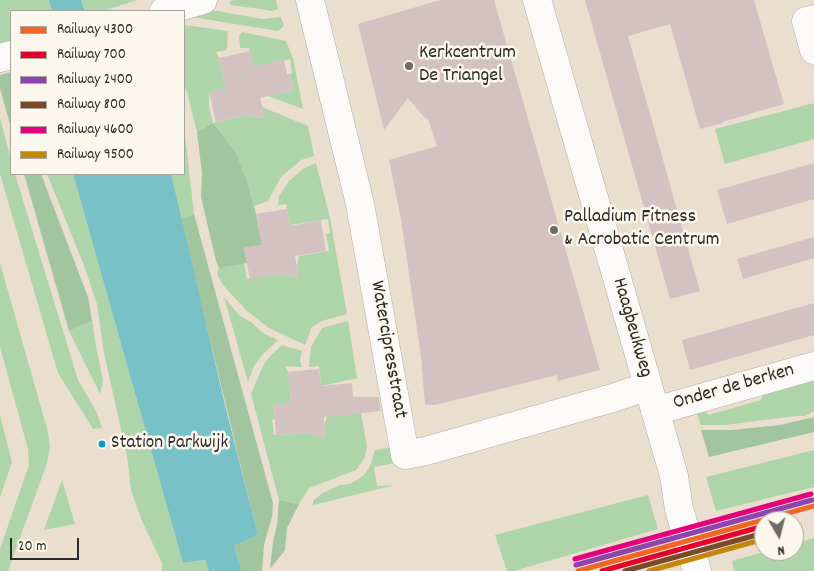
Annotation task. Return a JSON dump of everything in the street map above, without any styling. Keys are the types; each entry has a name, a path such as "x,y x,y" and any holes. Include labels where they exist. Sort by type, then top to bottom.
{"street":[{"path":"168,10 203,0"},
{"name":"Watercipresstraat","path":"310,0 360,204 405,455 426,451 592,404 651,398"},
{"name":"Haagbeukweg","path":"537,0 674,476 679,509 697,571"},
{"path":"812,0 814,8"},
{"path":"814,19 806,21 814,50"},
{"name":"Onder de berken","path":"651,398 814,366"}],"green space":[{"path":"0,0 49,0 52,10 10,10 10,44 0,47"},
{"path":"81,0 137,0 106,10 85,10"},
{"path":"234,0 276,0 278,9 271,11 231,5 229,2"},
{"path":"206,9 262,19 281,17 284,26 278,31 186,16"},
{"path":"185,25 228,31 227,50 216,52 226,88 209,92 209,107 213,123 197,132 185,89"},
{"path":"242,32 286,41 293,58 303,109 268,96 293,90 290,59 253,67 249,48 240,48 239,36"},
{"path":"10,72 10,124 0,88 0,75"},
{"path":"814,103 814,139 725,164 715,129"},
{"path":"262,107 308,126 314,156 301,160 281,177 268,201 254,206 235,151 213,123 247,115 264,118"},
{"path":"0,118 10,155 10,175 15,175 78,380 97,413 102,428 93,429 58,373 0,174"},
{"path":"213,123 235,151 247,182 262,245 244,248 247,263 219,268 201,197 202,173 197,132"},
{"path":"185,135 194,214 180,219 170,175 185,175"},
{"path":"316,163 330,218 347,314 322,321 312,327 305,345 269,328 247,311 223,285 217,274 219,268 244,263 247,279 281,274 298,277 297,266 299,256 329,251 326,234 330,233 328,219 290,225 286,204 278,205 279,196 289,181 303,169"},
{"path":"24,175 41,175 88,297 92,321 69,331"},
{"path":"47,175 73,175 183,563 206,560 209,571 162,571 162,563 142,521 131,490 127,456 104,353 97,304 85,268"},
{"path":"194,214 273,503 272,517 264,545 262,571 242,571 234,546 258,535 180,219"},
{"path":"0,263 48,432 50,447 47,463 8,571 0,571 0,549 29,465 28,449 0,347"},
{"path":"224,297 239,315 251,322 263,333 278,340 254,366 248,382"},
{"path":"92,321 103,381 100,394 69,331"},
{"path":"348,321 357,378 321,386 319,366 309,367 311,347 322,328"},
{"path":"282,345 302,351 300,360 302,367 285,366 288,372 291,403 274,405 275,419 272,420 274,435 308,433 325,438 324,427 327,416 361,413 367,447 365,457 356,470 309,488 299,504 279,500 251,394 264,364"},
{"path":"814,376 814,411 805,416 726,425 701,425 696,411 702,409 709,415 761,400 764,390"},
{"path":"0,415 12,462 0,497"},
{"path":"814,417 814,432 709,457 701,430 732,430 780,425"},
{"path":"394,447 395,463 374,467 377,486 395,485 313,505 313,501 321,494 340,485 350,484 364,475 370,466 375,450"},
{"path":"814,450 814,487 716,511 706,477"},
{"path":"62,480 75,524 44,530"},
{"path":"648,495 658,529 514,571 507,571 495,535"},
{"path":"279,500 299,504 287,528 285,550 270,569 277,525"},
{"path":"814,538 814,571 734,571 732,561 754,555 754,561 804,561 804,541"}],"water":[{"path":"49,0 81,0 85,10 52,10"},
{"path":"73,175 171,175 225,405 258,535 234,546 242,571 209,571 205,560 183,563"}],"building":[{"path":"440,0 494,0 600,370 558,381 557,375 435,405 425,405 421,357 401,219 389,160 437,146 428,119 424,117 408,98 384,130 358,24"},
{"path":"585,0 754,0 784,104 723,123 700,129 670,24 628,36 700,291 670,299"},
{"path":"250,51 253,67 284,60 287,74 290,74 293,90 260,98 265,118 247,115 216,122 209,92 226,88 219,58"},
{"path":"814,163 814,199 727,224 717,190"},
{"path":"287,209 290,226 321,220 326,251 295,256 299,277 281,274 250,279 244,248 262,245 256,214"},
{"path":"814,237 814,258 743,279 737,259"},
{"path":"814,303 814,335 690,370 682,340"},
{"path":"319,369 321,386 352,383 353,397 379,397 381,411 324,417 325,438 308,433 276,435 274,404 291,403 288,372"}],"rail line":[{"name":"4600","path":"575,559 811,494"},
{"name":"2400","path":"576,565 812,500"},
{"name":"4300","path":"578,571 814,506"},
{"name":"700","path":"602,571 754,529"},
{"name":"800","path":"625,571 754,536"},
{"name":"9500","path":"649,571 754,542"}],"place":[{"name":"Kerkcentrum De Triangel","path":"409,66"},
{"name":"Palladium Fitness & Acrobatic Centrum","path":"554,230"},
{"name":"Station Parkwijk","path":"102,444"}]}
